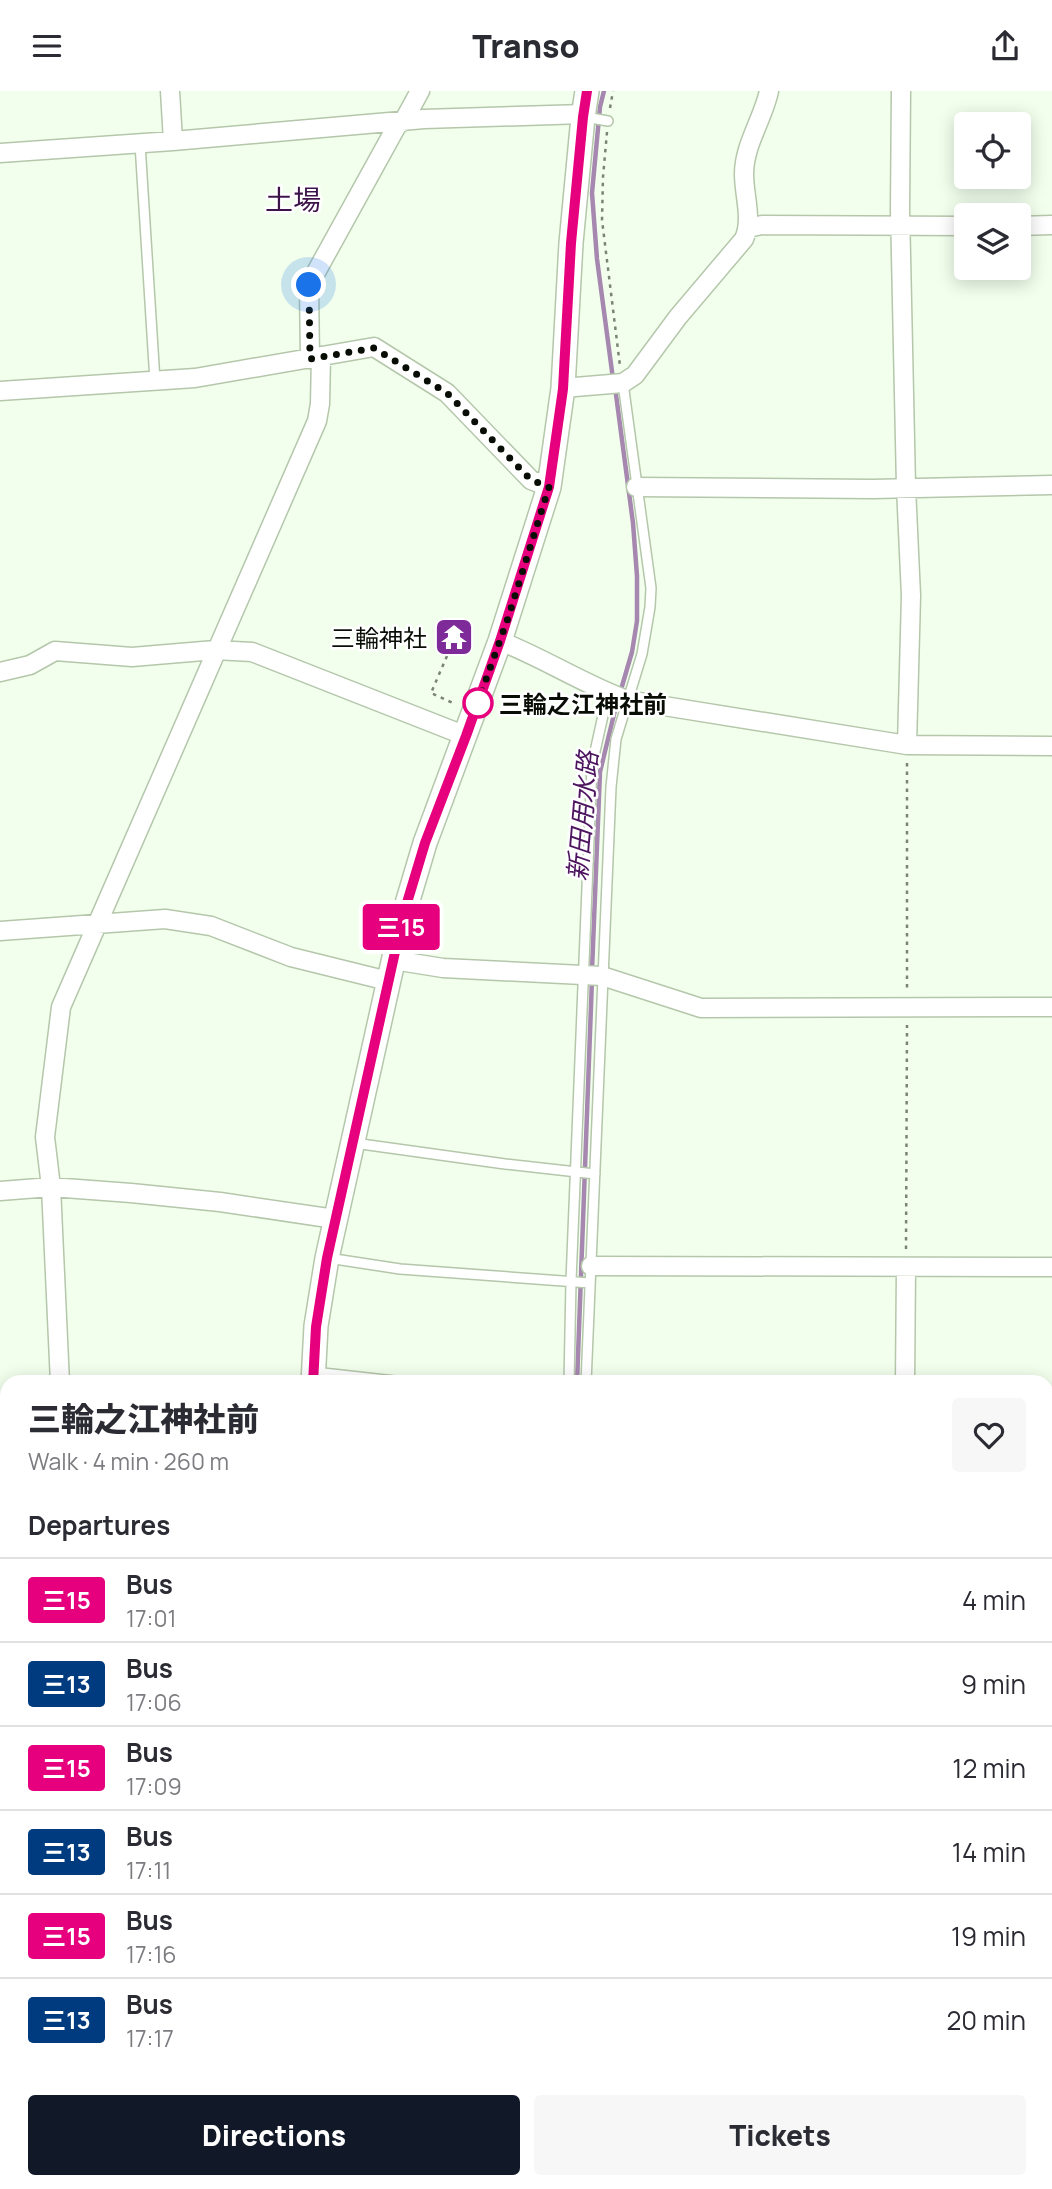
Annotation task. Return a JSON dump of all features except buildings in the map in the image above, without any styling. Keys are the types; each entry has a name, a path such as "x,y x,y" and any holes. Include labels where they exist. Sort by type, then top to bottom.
{"street":[{"path":"170,91 173,141"},
{"path":"60,1375 51,1187 45,1137 61,1007 317,421 320,404 309,285 421,91"},
{"path":"563,389 615,384 635,375 678,317 744,239 748,228 744,172 747,151 769,91"},
{"path":"901,91 906,487 911,596 906,745"},
{"path":"0,153 424,119 586,110 571,243 563,389 549,487 500,641 418,863 390,971 327,1258 316,1327 313,1375"},
{"path":"748,228 762,225 954,226"},
{"path":"1031,226 1052,225"},
{"path":"0,391 195,378 374,348 447,393 531,480 549,487"},
{"path":"636,487 873,489 1052,485"},
{"path":"500,641 627,700 906,745 1052,746"},
{"path":"0,672 30,665 55,651 132,657 215,650 251,652 466,736"},
{"path":"0,931 166,919 211,926 291,957 390,971 443,968 602,976 701,1008 1052,1007"},
{"path":"0,1191 51,1187 220,1202 335,1219"},
{"path":"591,1274 1052,1267"},
{"path":"905,1375 906,1268"}],"lane":[{"path":"586,110 608,121"},
{"path":"140,143 155,381"},
{"path":"586,1375 611,787 616,739 642,654 651,588 636,487 615,384"},
{"path":"569,1375 592,765 608,693"},
{"path":"580,1082 598,1084"},
{"path":"353,1143 595,1174"},
{"path":"327,1258 400,1269 571,1281 591,1274"}],"path":[{"path":"613,91 603,177 602,220 615,384"},
{"path":"447,656 431,693 474,713"}],"waterway":[{"name":"新田用水路","path":"604,91 600,107 592,193 597,259 613,379"},
{"name":"新田用水路","path":"615,387 633,523 637,576 637,621 632,652 620,693"},
{"name":"新田用水路","path":"592,970 600,772 617,702"},
{"name":"新田用水路","path":"577,1375 592,979"}],"bus line":[{"name":"三15","path":"313,1375 316,1327 327,1258 403,916 425,843 500,641 549,487 563,389 571,243 587,91"}],"place":[{"name":"三輪神社","path":"454,637"},
{"name":"三輪之江神社前","path":"478,703"}],"district":[{"name":"土場","path":"293,199"}],"route":[{"path":"309,285 310,359 374,348 447,393 531,480 549,487 508,618 474,713 478,703"}]}
